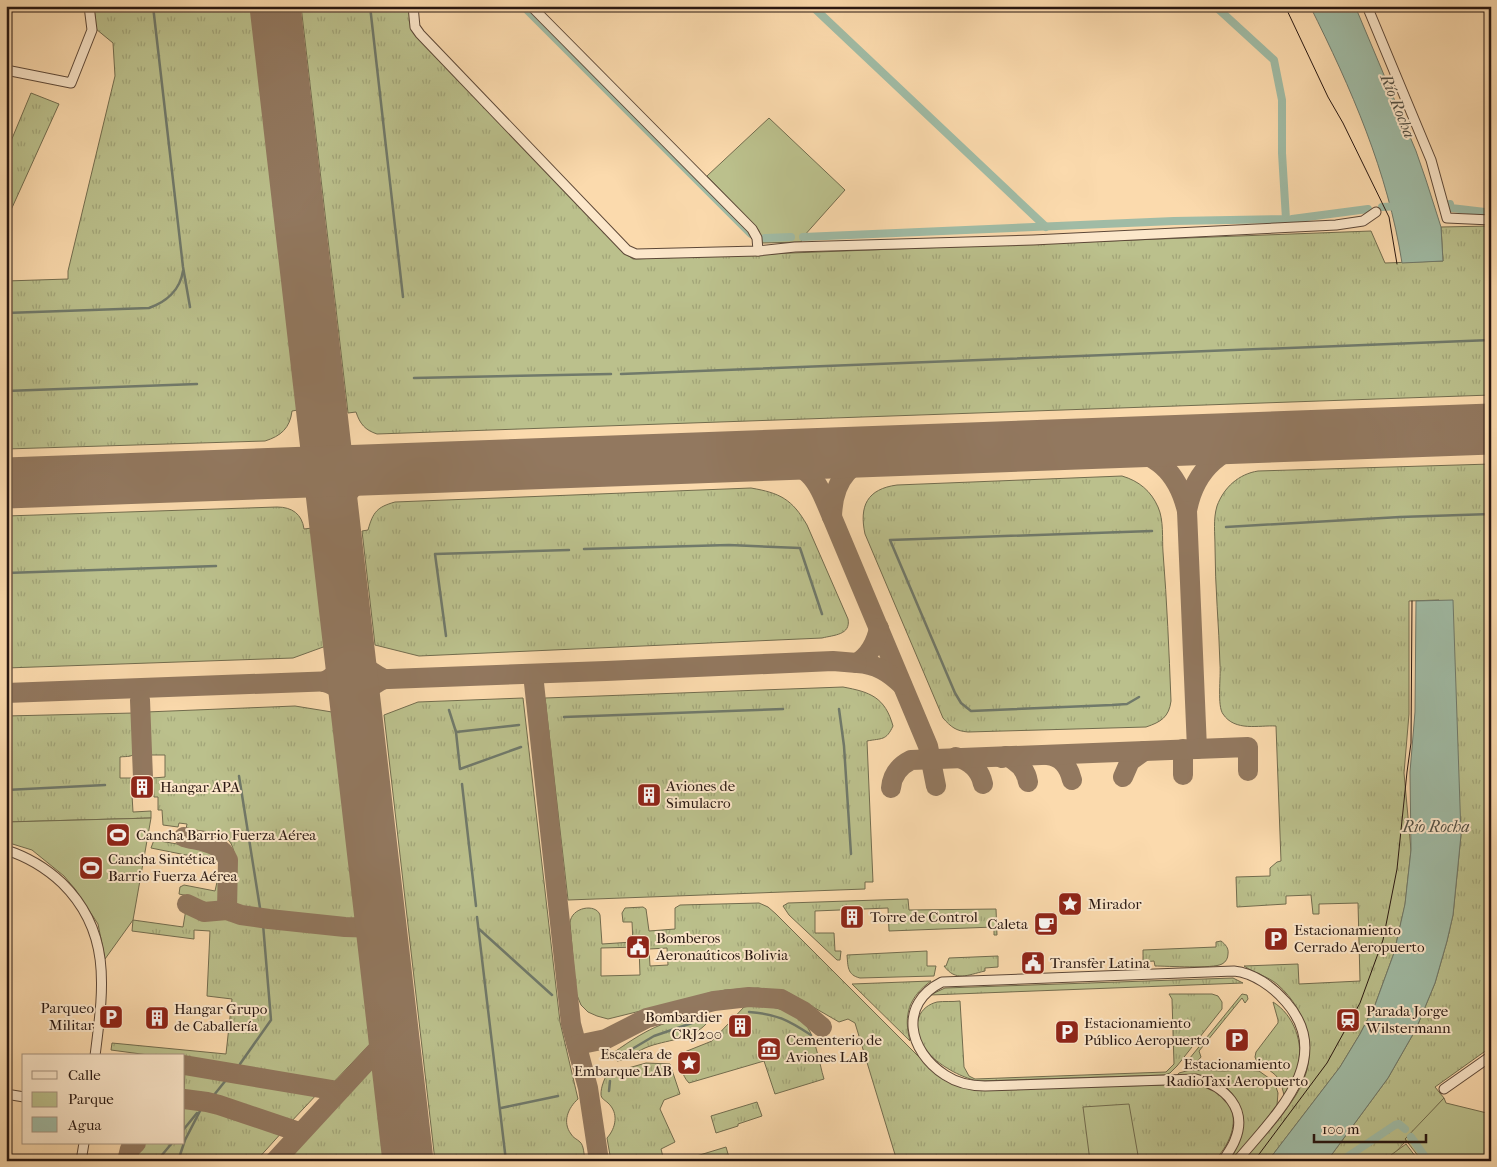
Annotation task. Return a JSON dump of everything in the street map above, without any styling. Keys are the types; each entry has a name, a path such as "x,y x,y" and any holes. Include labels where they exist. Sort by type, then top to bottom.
{"street":[{"path":"6,16 8,6"},
{"path":"6,70 71,83 92,30 89,6"},
{"path":"413,6 416,26 420,34 627,250 636,254 758,251 795,246 1043,240 1336,225 1363,221 1376,212"},
{"path":"531,6 752,229 757,238 758,251"},
{"path":"1367,6 1431,160 1447,218 1491,220"},
{"path":"6,850 26,857 45,868 70,891 86,912 94,930 102,966 101,1000 95,1054"},
{"path":"1223,1161 1236,1140 1238,1117 1230,1099 1216,1086 1196,1079 985,1086 966,1084 956,1081 941,1072 919,1048 912,1027 919,1001 924,994 942,982 1234,971 1247,974 1274,990 1290,1006 1300,1023 1305,1050 1304,1065 1299,1079 1290,1094 1237,1161"},
{"path":"1444,1089 1491,1056"},
{"path":"6,1094 22,1097"},
{"path":"81,1161 84,1144"}],"green space":[{"path":"94,6 251,6 298,410 292,411 287,427 271,439 265,441 6,449 6,281 68,279 68,271 115,76 113,43 96,29"},
{"path":"301,6 410,6 412,27 626,254 633,259 1371,231 1385,263 1443,261 1441,227 1491,226 1491,395 377,434 369,431 364,426 356,412 348,413"},
{"path":"31,93 59,104 6,221 6,153"},
{"path":"769,118 845,190 803,237 801,242 762,243 759,231 753,223 707,176"},
{"path":"1491,464 1491,1047 1435,1087 1444,1098 1388,1161 1327,1161 1388,1078 1416,1029 1435,983 1453,915 1461,835 1439,600 1409,601 1409,714 1404,773 1411,850 1405,905 1394,953 1375,1005 1340,1067 1268,1161 1243,1161 1296,1095 1308,1066 1309,1051 1308,1036 1304,1022 1288,996 1273,981 1244,966 1298,964 1299,984 1360,981 1358,903 1319,904 1319,914 1313,914 1311,895 1286,896 1286,904 1237,907 1236,877 1270,876 1270,868 1281,861 1276,726 1255,727 1234,723 1228,720 1221,710 1215,562 1217,506 1233,482 1245,475 1258,471"},
{"path":"1122,476 1134,481 1148,491 1160,512 1171,701 1166,715 1160,721 1146,727 968,732 954,728 943,718 865,534 863,515 868,500 878,490 897,485"},
{"path":"751,488 778,495 796,509 807,525 848,619 847,628 841,633 822,638 419,656 375,645 362,531 368,530 374,515 384,506 395,502"},
{"path":"277,507 292,510 299,515 304,529 312,528 326,646 293,658 6,668 6,516"},
{"path":"843,687 869,694 881,702 890,716 893,726 886,737 867,741 873,882 865,882 865,889 568,900 545,698"},
{"path":"523,698 560,1022 578,1099 567,1115 567,1125 572,1135 581,1143 585,1161 435,1161 384,715 418,702"},
{"path":"295,706 332,712 357,924 337,924 239,911 231,903 235,860 231,844 227,839 218,834 186,829 187,824 179,823 178,827 163,825 162,810 158,810 158,797 154,797 153,778 165,777 165,755 152,755 149,753 146,712"},
{"path":"134,713 136,750 132,755 120,757 120,778 131,778 133,812 151,811 151,818 6,822 6,716"},
{"path":"151,818 133,920 105,959 98,924 75,889 64,876 32,850 6,842 6,822"},
{"path":"154,840 183,845 183,842 215,849 222,856 221,862 151,848"},
{"path":"217,882 223,883 222,906 205,908 187,901 188,896 179,894 180,887 184,885 215,891"},
{"path":"908,899 909,910 996,909 997,935 994,935 994,927 889,931 888,908 815,911 815,933 834,933 835,951 841,951 840,960 837,960 789,915 783,906 788,903"},
{"path":"759,903 768,907 935,1073 952,1083 982,1090 1198,1084 1212,1089 1223,1096 1230,1105 1233,1115 1233,1127 1230,1138 1214,1161 897,1161 855,1023 848,1019 839,1022 789,993 758,988 725,990 608,1019 588,1012 581,1005 576,993 570,923 575,913 584,908 598,911 600,915 602,944 633,942 632,922 623,922 622,913 625,908 643,907 646,909 649,931 675,929 675,908 680,905","holes":["639,947 640,975 601,976 601,948","667,948 668,965 650,966 649,949"]},
{"path":"186,909 193,910 207,917 230,916 358,930 371,1043 331,1085 293,1082 185,1060 185,1054 141,1054 111,1050 112,1043 226,1054 232,999 207,996 210,931 194,930 194,939 132,931 133,920 183,927"},
{"path":"1221,941 1227,948 1228,955 1225,962 1217,966 1155,966 1154,961 1143,962 1143,950 1216,947 1216,942"},
{"path":"927,951 927,966 936,966 934,976 860,978 850,972 848,966 847,955"},
{"path":"998,956 998,967 985,968 985,971 962,976 953,974 944,966 946,966 949,958"},
{"path":"1233,978 1243,983 930,995 945,988"},
{"path":"931,981 917,993 910,1007 907,1023 910,1041 852,984"},
{"path":"1169,994 1212,994 1218,996 1222,1002 1222,1009 1177,1066 1170,1073 1164,1075 978,1081 956,1073 934,1059 925,1050 919,1039 917,1028 920,1014 924,1009 937,1002 960,1001 964,1067 969,1076 975,1079 1166,1072 1174,1064 1172,999"},
{"path":"1242,994 1247,995 1248,999 1245,1003 1242,998 1199,1051 1201,1057 1196,1063 1185,1064"},
{"path":"1273,1002 1287,1014 1292,1022 1296,1030 1300,1049 1298,1067 1284,1095 1277,1077 1260,1065 1255,1057 1256,1052 1278,1023"},
{"path":"757,1004 787,1011 802,1020 810,1032 816,1048 824,1079 775,1094 764,1061 689,1083 682,1069 682,1053 712,1041 744,1007"},
{"path":"701,1018 707,1023 694,1033 653,1045 628,1058 617,1061 618,1058 613,1053 640,1035 669,1022"},
{"path":"646,1063 670,1064 680,1094 664,1100 660,1109 675,1142 661,1149 664,1161 611,1161 607,1138 613,1130 615,1116 614,1111 602,1097 603,1084 607,1074"},
{"path":"374,1065 385,1161 288,1161 308,1136"},
{"path":"185,1069 319,1092 289,1124 185,1096"},
{"path":"1190,1070 1259,1071 1273,1081 1276,1087 1278,1093 1277,1105 1233,1161 1228,1161 1241,1137 1243,1128 1243,1119 1238,1102 1227,1088 1208,1077 1177,1075"},
{"path":"1444,1098 1446,1103 1491,1114 1491,1161 1422,1161 1405,1139"},
{"path":"757,1102 762,1116 716,1133 711,1116"},
{"path":"194,1103 210,1105 284,1130 256,1161 134,1161 140,1144 185,1144 185,1105"},
{"path":"1129,1104 1139,1161 1090,1161 1083,1107"},
{"path":"1406,1144 1419,1161 1395,1161 1391,1155"},
{"path":"726,1147 730,1161 680,1161"}],"water":[{"path":"1310,6 1355,6 1416,151 1441,227 1443,261 1402,263 1396,229 1378,163 1340,68"},
{"name":"Río Rocha","path":"1453,600 1461,835 1453,915 1435,983 1416,1029 1388,1078 1327,1161 1268,1161 1340,1067 1360,1034 1375,1005 1394,953 1405,904 1411,850 1410,772 1415,712 1416,601"}],"waterway":[{"path":"153,6 183,267 190,307"},
{"path":"370,6 403,297"},
{"path":"523,6 751,234"},
{"path":"812,6 1046,227"},
{"path":"803,237 1174,221 1286,219 1282,153 1282,100 1274,60 1215,6"},
{"path":"1450,204 1451,208 1485,212 1491,210"},
{"path":"1382,207 1401,206"},
{"path":"1292,219 1368,209"},
{"path":"765,238 791,237"},
{"path":"6,313 149,308 166,299 171,294 179,284 183,271"},
{"path":"621,374 1491,340"},
{"path":"414,378 611,374"},
{"path":"6,391 197,384"},
{"path":"1226,527 1491,514"},
{"path":"1139,697 1127,704 971,711 961,703 955,693 890,540 1152,531"},
{"path":"584,549 729,545 800,548 822,614"},
{"path":"446,636 435,554 569,550"},
{"path":"6,573 216,566"},
{"path":"564,717 783,709"},
{"path":"839,709 844,746 851,854"},
{"path":"449,710 456,732 460,769 521,747"},
{"path":"456,732 519,725"},
{"path":"239,776 260,908"},
{"path":"462,784 476,906"},
{"path":"6,790 105,785"},
{"path":"477,917 506,1161"},
{"path":"240,1064 271,1020 263,924"},
{"path":"479,929 552,995"},
{"path":"749,1012 767,1014 782,1019 796,1025 811,1035"},
{"path":"632,1049 654,1036 692,1023"},
{"path":"214,1095 226,1080"},
{"path":"609,1091 610,1081"},
{"path":"501,1108 558,1096"},
{"path":"185,1140 200,1111"},
{"path":"185,1128 197,1113"},
{"path":"1341,1161 1395,1125 1399,1124 1405,1129"},
{"path":"1411,1137 1428,1161"},
{"path":"157,1161 171,1144"},
{"path":"178,1161 184,1144"}],"taxiway":[{"path":"1117,442 1143,453 1162,466 1177,484 1187,511 1197,482 1213,461 1236,447 1265,437"},
{"path":"763,455 801,468 809,474 820,490 832,517 833,503 840,481 855,465 864,459 889,450"},
{"path":"338,548 339,519 345,498 359,482 384,469"},
{"path":"284,472 301,478 314,487 325,499 334,514"},
{"path":"1187,511 1197,749"},
{"path":"832,517 928,746 936,786"},
{"path":"879,628 872,648 857,663 870,665 882,670 902,685"},
{"path":"324,682 336,674 343,665 348,640 362,664 371,672 384,679"},
{"path":"6,693 833,661 857,663"},
{"path":"533,674 571,1024 588,1088 599,1161"},
{"path":"324,682 344,693 357,713 366,693 384,679"},
{"path":"140,700 143,778"},
{"path":"891,788 897,771 911,760 1248,747 1248,771"},
{"path":"1183,749 1183,775"},
{"path":"1123,777 1130,761 1144,751"},
{"path":"1047,755 1064,763 1072,780"},
{"path":"1002,758 1006,756 1014,760 1023,769 1028,782"},
{"path":"956,757 974,766 983,784"},
{"path":"184,837 216,846 225,854 228,860 227,910 241,915 269,919 345,927 381,928"},
{"path":"187,904 204,912 227,910"},
{"path":"577,1045 606,1039 647,1018 714,1001 749,997 781,999 803,1011 822,1027"},
{"path":"275,1161 393,1033"},
{"path":"185,1065 338,1091"},
{"path":"185,1099 219,1105 299,1132"},
{"path":"127,1161 130,1149 135,1144"}],"runway":[{"path":"275,6 408,1161"},
{"path":"6,483 1491,429"}],"tram line":[{"path":"1285,6 1328,97 1343,123 1389,217 1397,264"},
{"path":"1254,1161 1327,1063 1360,1003 1383,940 1397,869 1411,743 1412,601"}],"place":[{"name":"Hangar APA","path":"142,787"},
{"name":"Aviones de Simulacro","path":"649,795"},
{"name":"Cancha Barrio Fuerza Aérea","path":"118,835"},
{"name":"Cancha Sintética Barrio Fuerza Aérea","path":"91,868"},
{"name":"Mirador","path":"1070,904"},
{"name":"Torre de Control","path":"852,917"},
{"name":"Caleta","path":"1046,924"},
{"name":"Estacionamiento Cerrado Aeropuerto","path":"1276,939"},
{"name":"Bomberos Aeronaúticos Bolivia","path":"638,947"},
{"name":"Transfer Latina","path":"1033,963"},
{"name":"Parqueo Militar","path":"111,1017"},
{"name":"Hangar Grupo de Caballería","path":"157,1018"},
{"name":"Parada Jorge Wilstermann","path":"1348,1020"},
{"name":"Bombardier CRJ200","path":"740,1026"},
{"name":"Estacionamiento Público Aeropuerto","path":"1067,1032"},
{"name":"Estacionamiento RadioTaxi Aeropuerto","path":"1237,1040"},
{"name":"Cementerio de Aviones LAB","path":"769,1049"},
{"name":"Escalera de Embarque LAB","path":"689,1063"}]}
